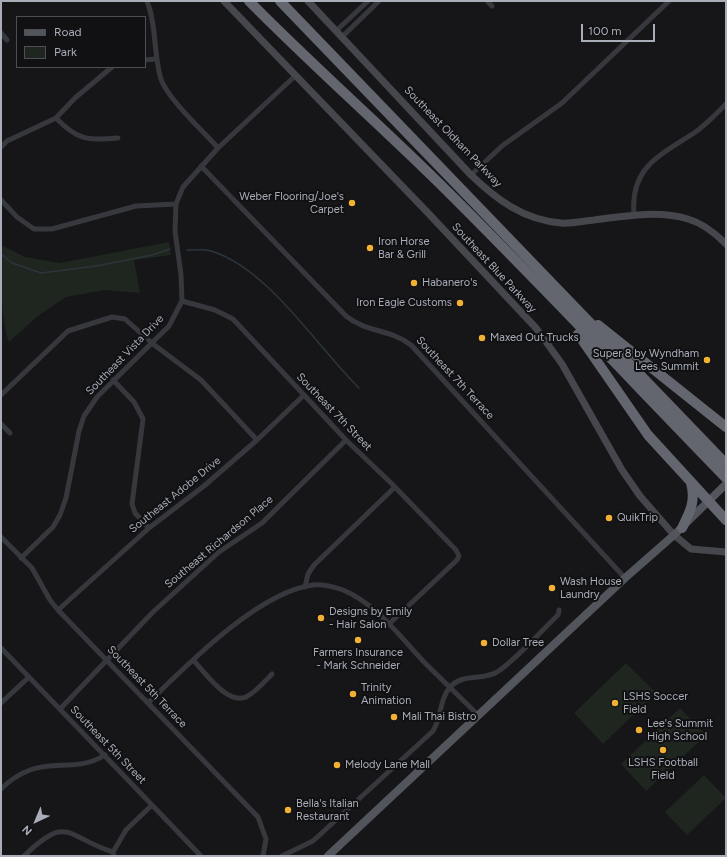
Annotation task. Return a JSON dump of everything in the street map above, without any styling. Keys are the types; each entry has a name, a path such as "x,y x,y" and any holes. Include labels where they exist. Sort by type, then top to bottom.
{"highway":[{"path":"249,1 302,54 402,146 726,478"},
{"path":"280,1 726,464"},
{"path":"539,271 548,275 603,329 726,428"},
{"path":"545,292 548,300 586,344 648,434 708,502 726,520"},
{"path":"678,531 691,509 694,500 691,483"}],"main road":[{"path":"328,856 625,578 678,531 726,484"}],"street":[{"path":"146,1 152,15 156,59 162,81 172,97 218,148"},
{"name":"Southeast Blue Parkway","path":"224,1 429,214 536,328 567,372 625,475 640,496 678,531 691,549 726,552"},
{"name":"Southeast Oldham Parkway","path":"308,1 343,36 471,175 493,195 523,214 561,223 658,215 689,219 716,234 726,244"},
{"path":"337,30 368,1"},
{"path":"343,36 379,1"},
{"path":"488,1 492,6"},
{"path":"471,175 502,146 562,103 669,1"},
{"path":"1,33 7,40"},
{"path":"146,60 156,59"},
{"path":"1,147 8,141 56,118 75,98 111,68"},
{"path":"182,301 180,260 175,231 176,204 183,187 218,148 296,76"},
{"path":"634,216 634,191 646,168 659,155 699,129 726,104"},
{"path":"56,118 64,127 85,139 118,138"},
{"name":"Southeast 7th Terrace","path":"201,166 346,316 364,328 398,337 411,345 625,578"},
{"path":"1,200 17,217 34,228 46,229 74,224 110,212 136,206 176,204"},
{"name":"Southeast Vista Drive","path":"21,558 53,528 60,515 66,498 79,430 84,416 97,397 113,380 153,344 169,326 182,301"},
{"name":"Southeast 7th Street","path":"182,301 215,310 233,319 346,440 395,487 456,550 459,556 455,563 389,624"},
{"path":"1,395 68,331 112,318 125,319 153,344 201,380 257,440"},
{"path":"113,380 134,402 143,419 132,504 135,513 148,528"},
{"name":"Southeast Adobe Drive","path":"58,610 148,528 204,486 257,440 304,395"},
{"path":"1,424 10,433"},
{"name":"Southeast Richardson Place","path":"60,709 108,661 153,612 219,552 262,523 346,440"},
{"path":"305,587 308,574 314,565 395,487"},
{"name":"Southeast 5th Terrace","path":"1,537 32,568 50,600 58,610 258,817 266,839 263,856"},
{"path":"148,703 193,660 263,604 274,598 305,587 323,585 344,591 360,600 389,624 478,715"},
{"path":"282,856 313,841 433,731 439,720 443,698 450,687 464,678 496,673 558,615 560,610"},
{"name":"Southeast 5th Street","path":"1,648 201,856"},
{"path":"193,660 224,693 236,698 248,696 272,674"},
{"path":"1,703 29,677"},
{"path":"1,789 10,781 30,770 47,766 78,766 94,762 105,755"},
{"path":"24,856 41,841 53,833 62,830 75,834 91,844 113,854 126,830 152,805"}],"green space":[{"path":"169,242 171,255 134,260 140,293 104,290 66,297 39,315 9,342 4,321 1,281 1,245 25,257 60,263"},
{"name":"LSHS Soccer Field","path":"626,663 656,693 603,744 574,713"},
{"name":"LSHS Football Field","path":"680,708 706,735 646,791 621,764"},
{"path":"704,775 726,798 687,835 665,812"}],"waterway":[{"path":"1,254 12,263 41,273 96,266 152,255 170,249"},
{"path":"187,250 211,251 232,260 252,274 291,310 359,388"}],"place":[{"name":"Weber Flooring/Joe's Carpet","path":"352,203"},
{"name":"Iron Horse Bar & Grill","path":"370,248"},
{"name":"Habanero's","path":"414,283"},
{"name":"Iron Eagle Customs","path":"460,303"},
{"name":"Maxed Out Trucks","path":"482,338"},
{"name":"Super 8 by Wyndham Lees Summit","path":"707,360"},
{"name":"QuikTrip","path":"609,518"},
{"name":"Wash House Laundry","path":"552,588"},
{"name":"Designs by Emily - Hair Salon","path":"321,618"},
{"name":"Farmers Insurance - Mark Schneider","path":"358,640"},
{"name":"Dollar Tree","path":"484,643"},
{"name":"Trinity Animation","path":"353,694"},
{"name":"LSHS Soccer Field","path":"615,703"},
{"name":"Mali Thai Bistro","path":"394,717"},
{"name":"Lee's Summit High School","path":"639,730"},
{"name":"LSHS Football Field","path":"663,750"},
{"name":"Melody Lane Mall","path":"337,765"},
{"name":"Bella's Italian Restaurant","path":"288,810"}]}
